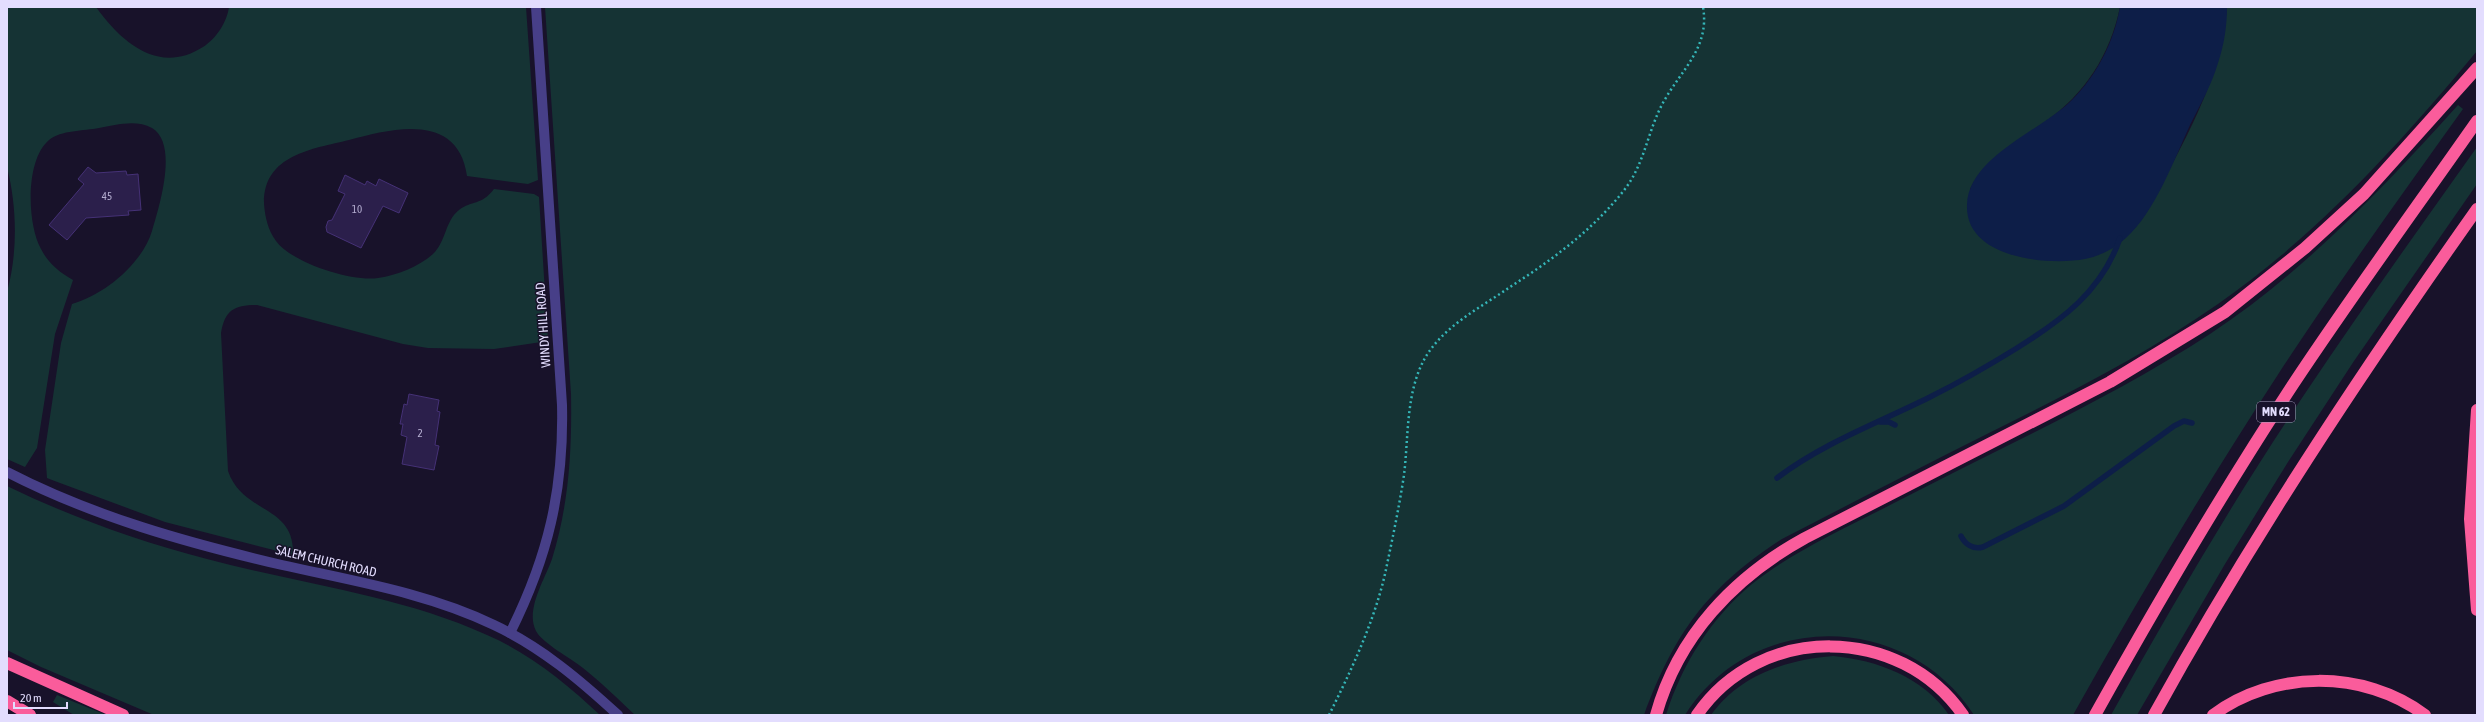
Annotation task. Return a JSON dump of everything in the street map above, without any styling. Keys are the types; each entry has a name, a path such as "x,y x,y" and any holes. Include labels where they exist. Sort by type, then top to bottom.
{"highway":[{"path":"1656,715 1669,678 1689,640 1722,600 1757,568 1805,538 2110,382 2225,312 2293,258 2364,194 2477,68"},
{"name":"MN 62","path":"2095,715 2173,578 2256,443 2336,323 2477,121"},
{"path":"2154,715 2300,469 2370,362 2477,209"},
{"path":"2477,410 2470,519 2477,610"},
{"path":"1697,715 1724,684 1757,663 1790,650 1833,645 1872,651 1905,663 1940,688 1963,715"},
{"path":"7,663 123,715"},
{"path":"2213,715 2244,697 2265,688 2295,682 2318,681 2347,683 2371,689 2402,701 2425,715"},
{"path":"7,701 30,715"}],"street":[{"name":"WINDY HILL ROAD","path":"510,633 529,593 543,556 554,513 562,464 562,405 536,7"},
{"name":"SALEM CHURCH ROAD","path":"7,472 64,499 162,534 415,596 473,615 510,633 563,667 618,715"}],"path":[{"path":"1329,715 1370,619 1382,585 1400,500 1412,400 1423,362 1436,343 1454,325 1556,256 1588,228 1626,188 1637,169 1658,112 1699,48 1704,32 1703,7"}],"green space":[{"path":"7,7 96,7 106,20 130,43 143,51 157,56 171,58 187,55 208,44 220,30 228,13 229,7 526,7 538,180 528,184 467,176 461,156 451,142 437,133 403,129 366,135 306,151 292,157 281,165 272,175 266,188 264,204 266,219 276,241 295,257 339,274 353,277 378,278 400,273 427,259 441,244 454,215 464,207 485,198 494,189 534,194 539,197 548,341 494,349 428,348 403,344 257,305 242,306 232,310 225,319 221,333 228,471 235,485 245,496 267,510 286,527 291,539 293,555 165,522 47,478 45,450 61,343 72,304 84,300 109,286 131,266 140,255 152,231 165,176 166,161 164,147 160,136 152,128 146,125 132,123 119,124 73,131 60,134 49,140 41,149 32,177 31,209 36,238 47,259 54,267 73,280 55,334 37,448 25,467 7,459 7,292 11,277 15,230 13,198 7,167"},
{"path":"545,7 2120,7 2116,25 2110,41 2094,72 2084,86 2059,111 1993,159 1970,189 2074,260 2097,254 2117,244 2133,229 2148,210 2186,137 2209,86 2224,34 2227,7 2477,7 2477,51 2418,120 2356,186 2289,248 2218,304 2190,323 2104,374 1782,539 1756,557 1714,594 1696,614 1668,659 1644,715 635,715 610,691 578,664 544,641 539,636 533,623 534,604 552,559 558,538 566,498 571,436 571,394"},
{"path":"2458,105 2463,109 2324,306 2225,457 2147,585 2073,715 1974,715 1945,681 1910,656 1871,641 1830,636 1788,641 1749,656 1714,680 1685,715 1666,715 1680,678 1700,643 1711,627 1737,597 1752,584 1768,572 1821,540 2094,402 2172,358 2210,334 2245,310 2310,256 2371,198"},
{"path":"2477,147 2477,184 2354,361 2288,462 2225,564 2137,715 2111,715 2206,550 2256,469 2329,358"},
{"path":"7,486 80,518 181,552 242,568 349,591 454,621 503,642 533,660 561,681 600,715 154,715 41,667 7,650"},
{"path":"1833,656 1850,658 1882,666 1898,673 1926,690 1949,715 1711,715 1736,689 1765,672 1798,661"},
{"path":"57,695 106,715 74,715 53,702"}],"water":[{"path":"2120,7 2227,7 2225,35 2215,71 2163,185 2146,214 2136,227 2117,246 2107,252 2085,259 2050,261 2030,259 1993,247 1979,237 1970,223 1967,205 1971,188 1980,173 1993,159 2059,111 2081,90 2097,69 2109,45"}],"building":[{"path":"88,167 96,173 126,171 127,175 138,174 141,210 128,211 129,215 86,218 67,240 49,225 84,184 78,179"},
{"path":"345,175 365,185 367,181 376,186 379,179 408,193 399,213 383,206 361,248 327,232 326,227 328,221 332,220 345,194 338,191"},
{"path":"409,394 439,400 437,411 440,412 435,445 439,446 434,470 402,464 407,437 401,435 403,424 400,424 404,404 407,405"}],"waterway":[{"path":"1777,478 1813,454 1963,380 2017,348 2050,326 2079,302 2103,274 2120,238"},
{"path":"1961,536 1970,546 1976,548 1983,547 2064,506 2174,426 2184,421 2192,423"},
{"path":"1880,422 1889,422 1895,425"}]}
